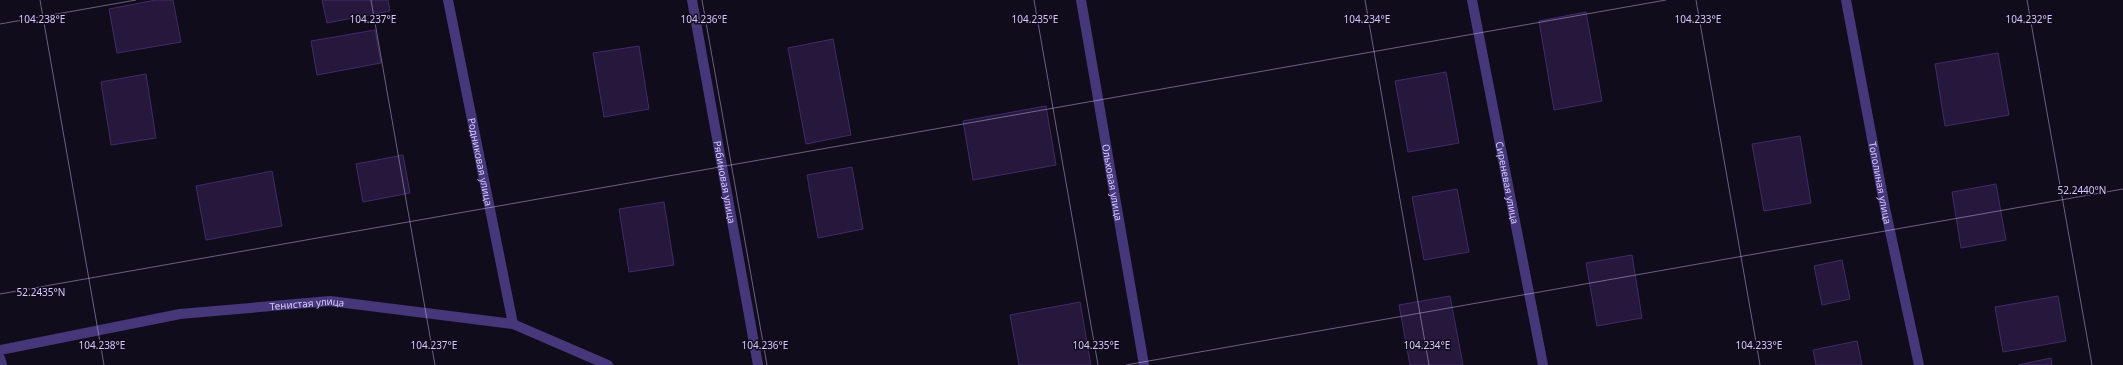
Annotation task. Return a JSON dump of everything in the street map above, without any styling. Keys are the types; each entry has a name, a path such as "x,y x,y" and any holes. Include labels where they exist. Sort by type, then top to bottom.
{"street":[{"name":"Родниковая улица","path":"448,0 513,324"},
{"name":"Рябиновая улица","path":"692,0 758,365"},
{"name":"Ольховая улица","path":"1081,0 1144,365"},
{"name":"Сиреневая улица","path":"1472,0 1543,365"},
{"name":"Тополиная улица","path":"1846,0 1886,208 1919,365"},
{"name":"Тенистая улица","path":"0,350 180,314 330,301 513,324 608,365"},
{"path":"0,358 2,365"}],"building":[{"path":"156,0 173,0 181,42 117,53 109,9"},
{"path":"322,0 388,0 390,11 327,23"},
{"path":"1586,12 1602,101 1554,110 1539,21"},
{"path":"375,30 381,63 317,75 311,41"},
{"path":"833,39 851,135 806,144 788,48"},
{"path":"639,46 649,109 604,117 593,53"},
{"path":"1998,53 2009,115 1945,126 1935,64"},
{"path":"1446,72 1459,143 1408,152 1395,81"},
{"path":"146,74 156,138 111,145 101,82"},
{"path":"1046,106 1056,165 973,180 963,121"},
{"path":"1800,136 1811,203 1764,211 1752,144"},
{"path":"403,155 410,193 363,202 356,164"},
{"path":"852,167 863,229 818,238 807,175"},
{"path":"272,171 282,226 206,240 196,186"},
{"path":"1996,184 2006,240 1961,248 1952,192"},
{"path":"1457,189 1469,252 1424,260 1412,197"},
{"path":"664,202 674,265 629,272 619,209"},
{"path":"1632,255 1642,318 1597,326 1586,263"},
{"path":"1842,260 1850,299 1822,305 1814,266"},
{"path":"1450,296 1463,365 1410,365 1399,305"},
{"path":"2058,296 2066,341 2003,352 1995,307"},
{"path":"1080,302 1091,365 1019,365 1010,315"},
{"path":"1857,341 1862,365 1816,365 1813,350"},
{"path":"2051,358 2052,365 2018,365"}]}
